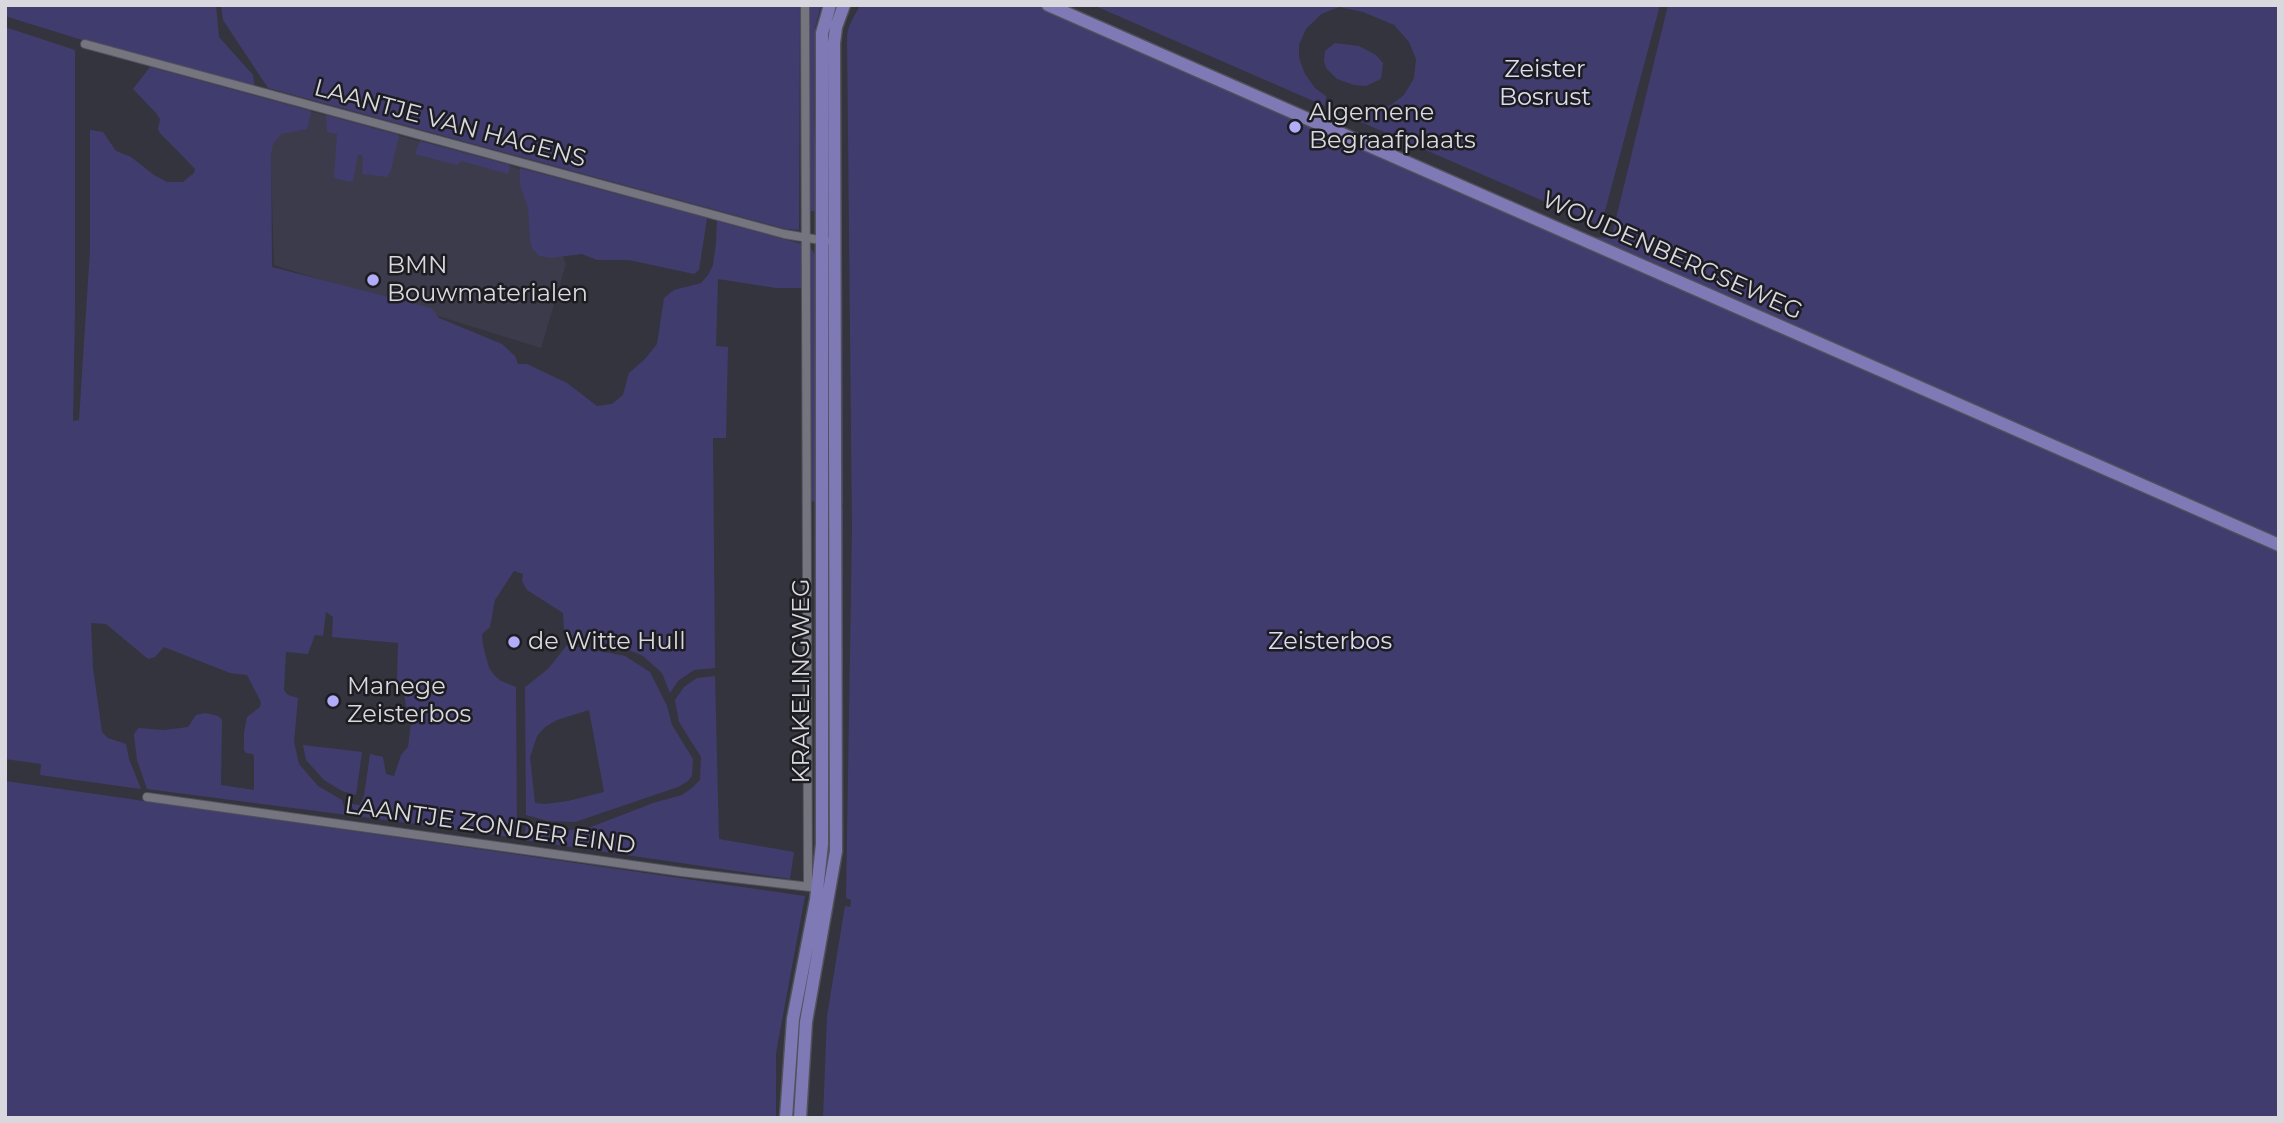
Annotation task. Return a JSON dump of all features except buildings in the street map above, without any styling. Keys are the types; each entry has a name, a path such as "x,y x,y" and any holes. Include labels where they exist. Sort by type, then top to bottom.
{"main road":[{"name":"KRAKELINGWEG","path":"800,1118 822,844 827,241 834,43 836,27 844,5"},
{"name":"WOUDENBERGSEWEG","path":"1048,5 2279,545"},
{"name":"KRAKELINGWEG","path":"827,241 822,33 829,6"},
{"name":"KRAKELINGWEG","path":"786,1118 793,1019 818,889"}],"street":[{"name":"KRAKELINGWEG","path":"805,5 805,239 818,889"},
{"name":"LAANTJE VAN HAGENS","path":"85,44 805,239"},
{"path":"805,239 827,241"},
{"name":"LAANTJE ZONDER EIND","path":"147,797 818,889"}],"shaded area":[{"path":"269,100 531,172 566,264 541,348 274,265"}],"green space":[{"path":"5,5 216,5 219,37 253,75 255,88 5,16"},
{"path":"221,5 800,5 799,230 786,229 268,88 223,20"},
{"path":"808,5 821,5 815,28 814,120 819,211 808,211"},
{"name":"Zeisterbos","path":"860,5 1036,5 1596,237 1606,238 1608,234 1612,235 1668,5 2279,5 2279,1118 823,1118 827,1016 845,906 850,907 851,900 846,898 852,530 847,36"},
{"name":"Zeister Bosrust","path":"1093,5 1660,5 1601,226 1347,116 1351,106 1375,110 1391,105 1404,95 1414,78 1416,59 1409,42 1394,25 1363,12 1339,7 1321,14 1306,29 1299,45 1299,58 1305,74 1315,88 1326,96 1325,106"},
{"path":"5,27 75,50 73,421 79,420 90,250 90,130 103,132 116,151 131,157 167,182 183,182 195,169 160,133 160,119 133,89 150,67 311,111 307,129 281,134 273,144 272,267 431,308 439,318 502,344 515,356 518,364 527,364 567,383 597,406 612,404 623,395 629,373 657,344 664,298 674,290 701,283 708,275 713,265 717,221 802,244 804,288 776,288 718,279 716,346 728,347 726,438 713,438 715,668 694,670 678,681 670,693 662,673 643,656 620,646 568,637 564,630 563,613 527,590 522,581 523,574 514,571 495,600 490,627 482,634 483,645 489,668 495,676 516,687 517,838 356,816 351,804 360,805 364,796 370,754 383,757 386,774 394,776 401,755 408,747 412,714 397,682 398,643 332,637 333,617 326,612 323,636 315,635 308,654 286,652 284,690 288,695 298,698 294,742 299,764 318,786 342,800 347,815 147,789 137,760 134,735 136,731 139,728 164,730 188,727 196,715 206,713 222,720 221,785 254,790 254,758 253,754 244,750 244,733 247,717 260,707 261,702 247,675 230,673 164,647 155,657 148,659 106,624 91,623 93,668 102,732 108,738 126,744 141,789 40,775 41,764 5,759"},
{"path":"1335,43 1359,46 1376,55 1383,63 1381,79 1366,86 1337,79 1326,68 1324,61 1325,51"},
{"path":"326,115 399,135 387,177 362,174 362,155 358,154 353,180 350,182 334,178 337,134 327,132"},
{"path":"420,141 510,165 508,174 461,161 457,165 415,154"},
{"path":"520,168 707,218 699,270 694,274 629,260 597,260 582,254 551,258 539,256 532,248 530,240 528,208 520,185"},
{"path":"838,216 842,216 843,503 839,503"},
{"path":"810,247 818,259 820,503 810,501"},
{"path":"826,508 833,508 831,863 823,862"},
{"path":"839,508 843,508 841,863 837,863"},
{"path":"567,645 625,656 650,672 667,706 672,725 693,759 692,776 678,787 575,822 548,821 526,815 525,687 548,669","holes":["589,710 604,792 568,801 535,803 530,757 537,736 545,727 557,720"]},
{"path":"715,676 719,839 794,852 790,879 524,840 526,824 563,831 591,827 682,795 693,787 700,780 701,757 679,722 675,700 684,687 697,678"},
{"path":"303,745 362,752 356,795 342,791 324,780 306,760"},
{"path":"5,781 805,896 776,1053 776,1118 5,1118"}],"place":[{"name":"Algemene Begraafplaats","path":"1295,127"},
{"name":"BMN Bouwmaterialen","path":"373,280"},
{"name":"de Witte Hull","path":"514,642"},
{"name":"Manege Zeisterbos","path":"333,701"}]}
